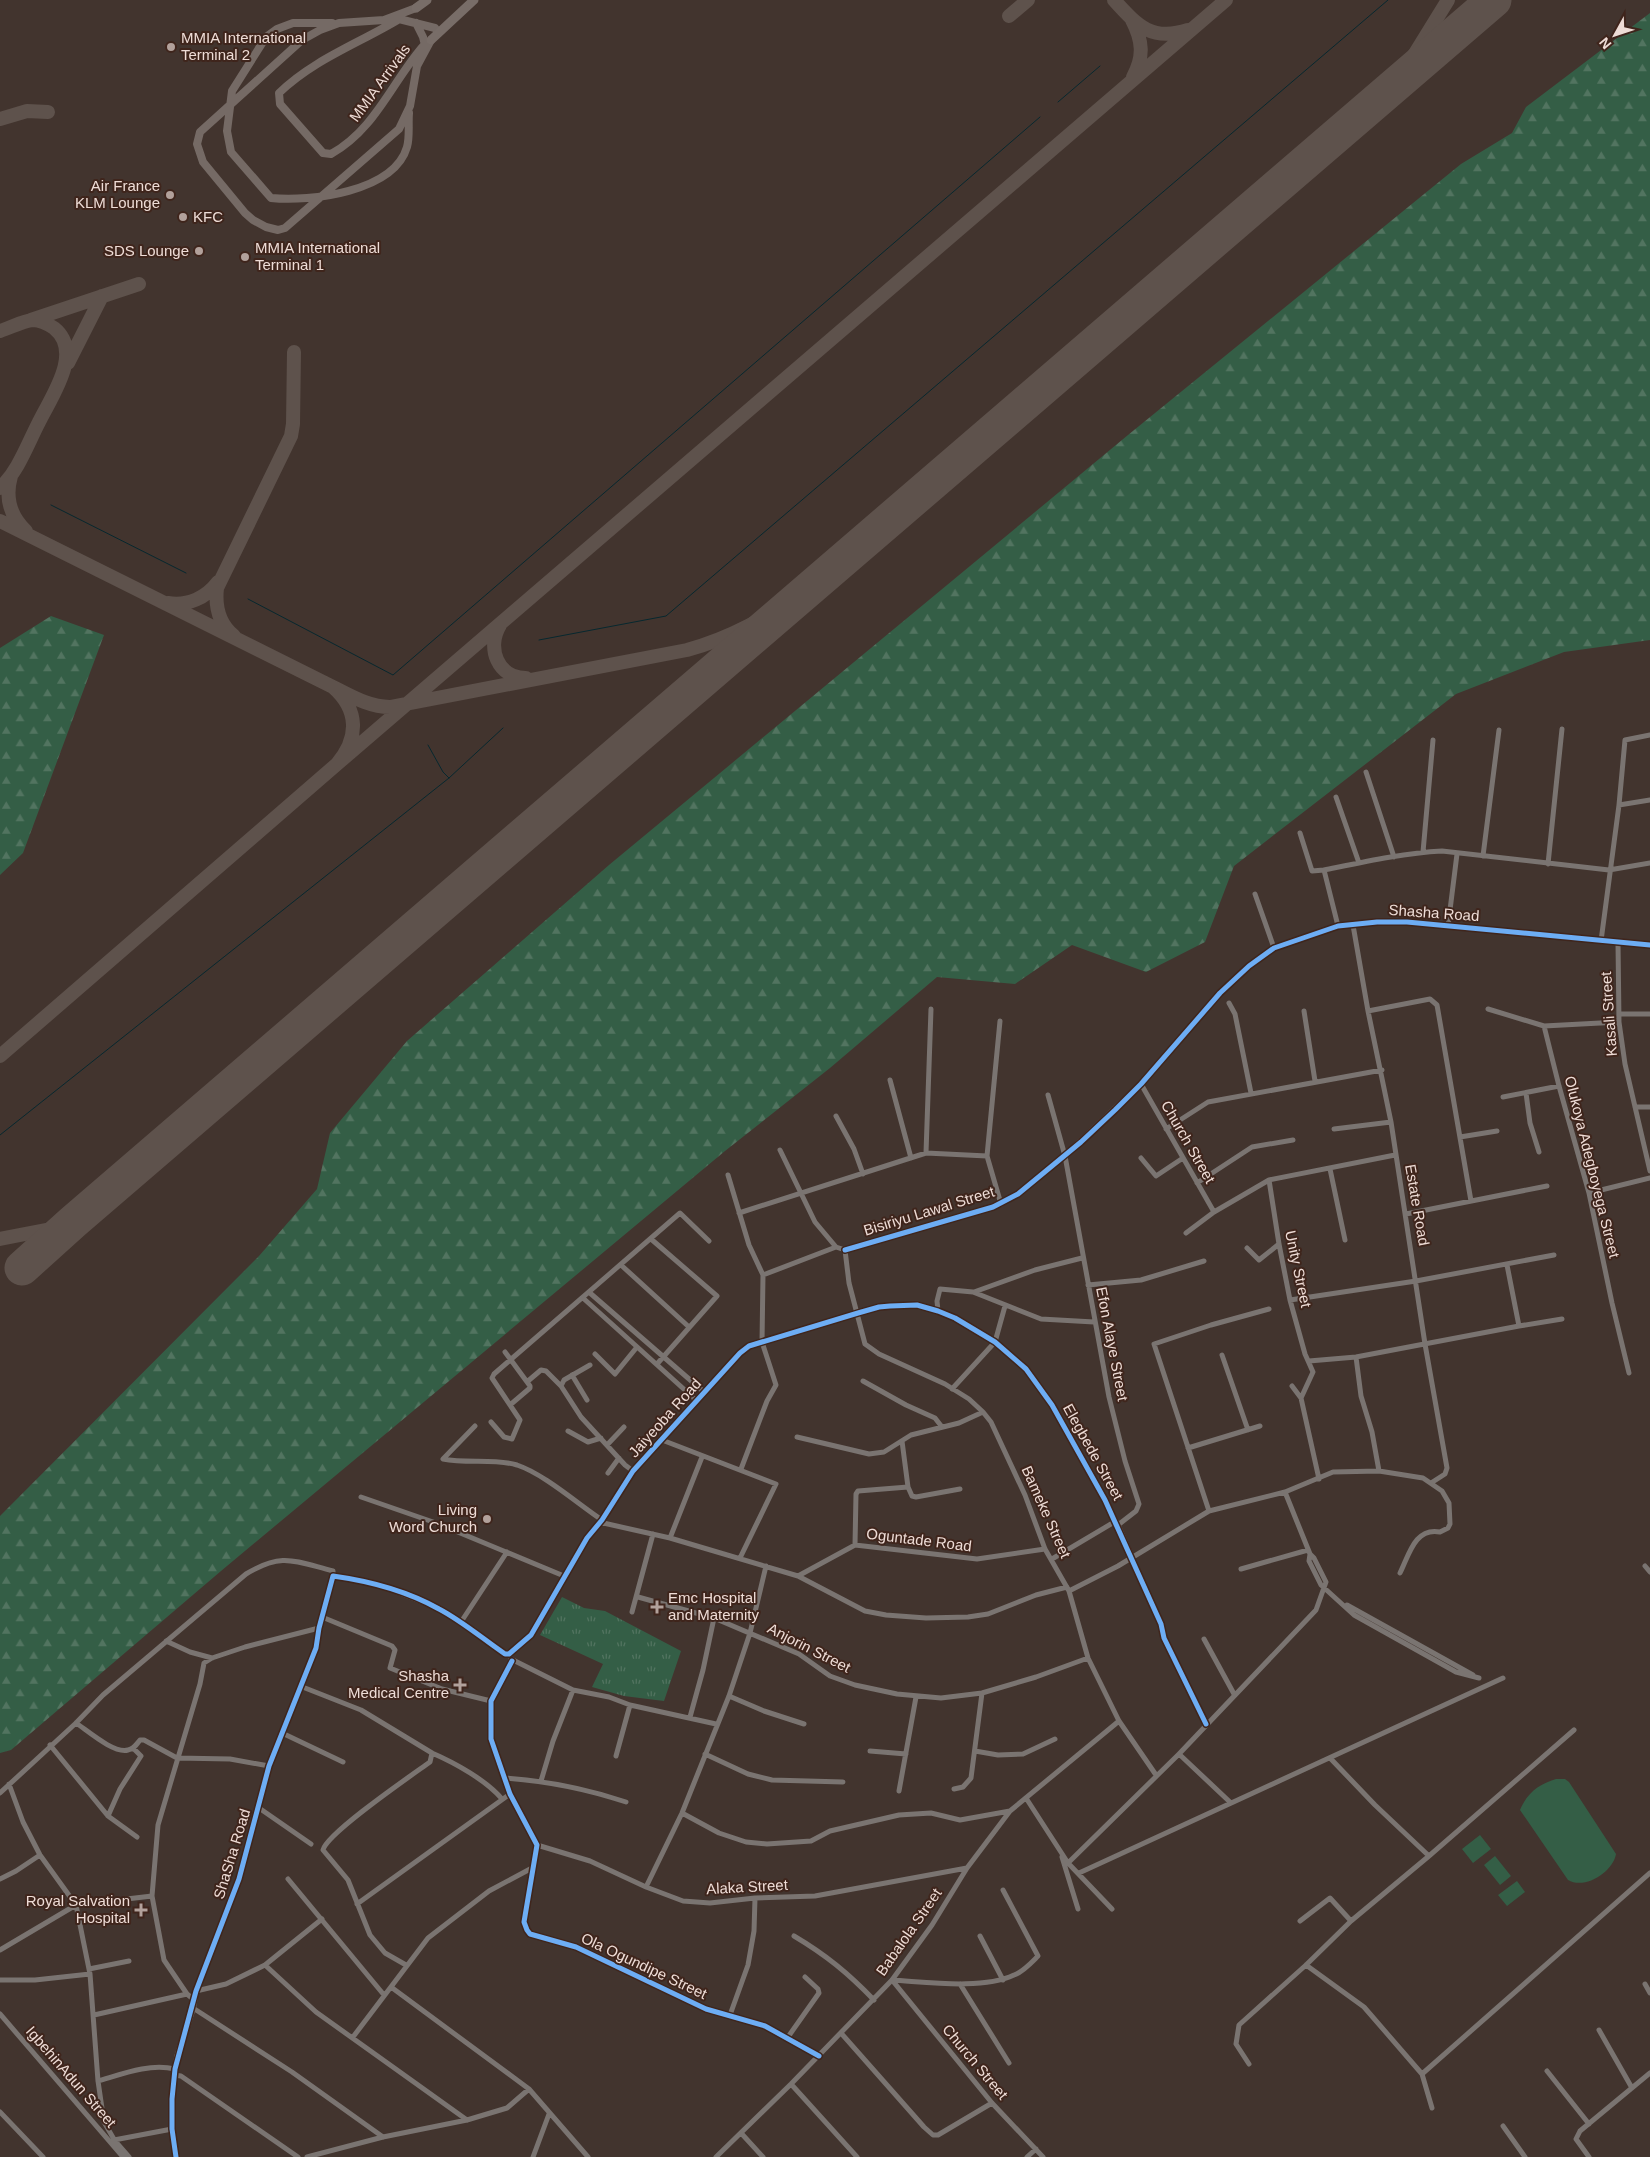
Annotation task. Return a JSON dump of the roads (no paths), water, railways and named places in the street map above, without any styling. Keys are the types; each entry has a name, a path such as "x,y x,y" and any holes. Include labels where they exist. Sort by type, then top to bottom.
{"highway":[{"path":"416,8 427,0"},
{"path":"428,45 438,32 474,0"}],"main road":[{"name":"MMIA Arrivals","path":"416,8 316,63 297,76 279,93 280,104 323,153 331,154 358,136 373,120 428,45"},
{"path":"415,64 407,148 393,170 376,182 310,199 271,198 231,152 227,131 232,91 266,37 277,29 293,23 384,20 416,8"},
{"path":"399,19 434,28 438,32"},
{"path":"375,20 381,28"},
{"path":"339,22 302,40 200,132 197,144 206,166 245,213 266,227 278,230 289,226 391,137 402,123 410,106"},
{"path":"416,23 428,45"}],"street":[{"path":"1548,864 1562,729"},
{"path":"1483,856 1499,730"},
{"path":"1601,940 1619,806 1625,740 1650,735"},
{"path":"1423,852 1433,740"},
{"path":"1366,772 1394,857"},
{"path":"1336,797 1358,862"},
{"path":"1619,806 1650,800"},
{"path":"1300,833 1312,871 1423,852 1442,851 1609,870 1650,863"},
{"path":"1448,926 1457,854"},
{"path":"1324,870 1338,926"},
{"path":"1255,894 1274,948"},
{"name":"Shasha Road","path":"1065,1156 1141,1084 1220,993 1249,966 1274,948 1338,926 1377,922 1448,926 1650,945"},
{"name":"Estate Road","path":"1353,925 1368,1011 1382,1070 1425,1344 1447,1468 1445,1474 1431,1483"},
{"name":"Kasali Street","path":"1618,943 1619,1022 1625,1064 1650,1171"},
{"path":"1368,1011 1430,999 1437,1005 1471,1202"},
{"path":"1229,1003 1236,1014 1251,1093"},
{"path":"926,1154 931,1009"},
{"path":"1488,1009 1544,1026 1619,1022"},
{"path":"1304,1011 1315,1081"},
{"path":"1620,1014 1650,1014"},
{"path":"1000,1021 987,1156 1002,1204"},
{"name":"Olukoya Adegboyega Street","path":"1544,1026 1558,1086 1589,1193 1629,1373"},
{"path":"1166,1129 1208,1102 1382,1070"},
{"path":"890,1080 911,1158"},
{"name":"Church Street","path":"1141,1084 1214,1212"},
{"path":"1503,1097 1558,1086"},
{"path":"1526,1093 1530,1123 1538,1152"},
{"name":"Efon Alaye Street","path":"1048,1094 1065,1156 1094,1322 1116,1424 1125,1461 1139,1504 1136,1511 1117,1523"},
{"path":"1635,1107 1650,1107"},
{"path":"836,1116 854,1149 863,1174"},
{"path":"1334,1129 1391,1122"},
{"path":"1460,1137 1497,1131"},
{"path":"1197,1183 1252,1147 1293,1140"},
{"path":"780,1150 815,1222 836,1247 844,1250"},
{"path":"739,1213 926,1154 987,1156"},
{"path":"1186,1233 1214,1212 1269,1180 1395,1155"},
{"name":"Bisiriyu Lawal Street","path":"844,1250 1002,1204 1018,1194 1065,1156"},
{"path":"1141,1158 1156,1176 1183,1158"},
{"path":"1330,1169 1345,1240"},
{"path":"728,1175 749,1245 763,1275 762,1342 776,1385 767,1402 741,1469"},
{"path":"1589,1193 1650,1178"},
{"name":"Unity Street","path":"1269,1180 1290,1300 1305,1354 1309,1361"},
{"path":"1406,1214 1547,1186"},
{"path":"491,1422 504,1437 512,1439 520,1420 492,1378 680,1213 709,1241"},
{"path":"651,1239 717,1296 656,1364"},
{"path":"1247,1248 1258,1260 1279,1244"},
{"path":"763,1275 836,1247"},
{"name":"Bameke Street","path":"844,1250 849,1283 858,1312 863,1340 871,1349 908,1365 969,1399 983,1412 990,1422 1013,1469 1045,1549 1068,1589 1088,1658 1119,1721 1156,1775"},
{"path":"1290,1300 1416,1281 1554,1255"},
{"path":"973,1292 1035,1270 1082,1258"},
{"path":"1088,1285 1141,1280 1204,1261"},
{"path":"622,1265 689,1327"},
{"path":"1507,1265 1519,1326"},
{"path":"938,1311 940,1289 973,1292 1041,1319 1094,1322"},
{"path":"590,1293 704,1392"},
{"path":"583,1298 697,1401"},
{"name":"Elegbede Street","path":"858,1312 879,1307 917,1305 938,1311 995,1342 1026,1369 1052,1405 1117,1523 1131,1559 1161,1624 1164,1638 1206,1724"},
{"path":"952,1389 995,1342 1005,1306"},
{"path":"1209,1511 1154,1344 1211,1325 1269,1309"},
{"name":"Jaiyeoba Road","path":"509,1654 531,1635 587,1538 601,1521 633,1471 740,1353 749,1346 858,1312"},
{"path":"1302,1398 1313,1372 1309,1361 1356,1357 1562,1319"},
{"path":"622,1333 628,1326"},
{"path":"595,1354 615,1374 637,1347"},
{"path":"505,1352 528,1381 530,1388 510,1405"},
{"path":"1222,1356 1248,1430"},
{"path":"1356,1357 1361,1396 1372,1432 1378,1471"},
{"path":"561,1386 561,1382 590,1365"},
{"path":"528,1381 541,1370 546,1371 561,1386 578,1412 600,1438 633,1471"},
{"path":"572,1375 587,1400"},
{"path":"863,1381 906,1405 935,1418 942,1427"},
{"path":"1292,1386 1302,1398 1319,1479"},
{"path":"797,1437 870,1454 884,1452 911,1435 959,1423 983,1412"},
{"path":"475,1426 443,1459 457,1462 499,1462 517,1465 538,1476 601,1521 670,1538 798,1576 865,1611 886,1615 926,1618 968,1617 988,1614 1036,1595 1068,1589 1131,1559 1209,1511 1285,1492 1333,1472 1378,1471 1423,1478 1442,1491 1449,1503 1450,1524 1441,1532 1432,1530 1417,1537 1400,1573"},
{"path":"1188,1448 1260,1426"},
{"path":"607,1445 624,1427"},
{"path":"568,1431 588,1442 600,1438"},
{"path":"662,1440 776,1484 740,1558"},
{"path":"902,1441 908,1487 912,1496 916,1498 960,1489"},
{"path":"670,1538 702,1457"},
{"path":"608,1473 619,1458"},
{"path":"855,1545 856,1494 858,1491 908,1487"},
{"path":"1068,1862 1179,1754 1234,1694 1316,1610 1326,1582 1309,1552 1285,1492"},
{"path":"362,1498 436,1523 564,1576"},
{"path":"1052,1559 1117,1523"},
{"path":"632,1612 638,1597 653,1534"},
{"name":"Oguntade Road","path":"798,1576 855,1545 976,1560 1045,1549"},
{"path":"461,1622 507,1552"},
{"path":"1241,1569 1309,1552"},
{"path":"0,1793 76,1723 103,1695 246,1574 265,1563 279,1560 296,1561 333,1570 333,1576 377,1584 438,1608 461,1622 499,1650 509,1654 512,1661 573,1690 609,1697 630,1705 716,1724"},
{"path":"646,1887 682,1813 716,1724 729,1696 750,1633 766,1566"},
{"path":"1645,1566 1650,1572"},
{"name":"ShaSha Road","path":"176,2157 172,2129 172,2099 177,2057 193,2008 193,1999 239,1880 269,1766 316,1648 319,1628 333,1576"},
{"path":"1325,1587 1354,1615 1456,1672 1479,1678 1453,1662 1342,1603"},
{"name":"Anjorin Street","path":"638,1597 714,1618 799,1654 824,1673 847,1682 916,1697 961,1697 982,1693 1036,1677 1088,1658"},
{"path":"322,1617 392,1646 395,1650 390,1668 442,1689 490,1700"},
{"path":"690,1717 703,1670 714,1618"},
{"path":"193,1999 187,1994 164,1960 152,1896 158,1825 200,1684 204,1663 212,1658 319,1628"},
{"path":"1204,1639 1234,1694"},
{"path":"166,1642 190,1652 212,1658"},
{"path":"512,1661 490,1700 491,1739 510,1794 537,1844"},
{"path":"1079,1873 1503,1678"},
{"path":"300,1686 361,1710 488,1785 502,1799"},
{"path":"541,1781 553,1741 573,1690"},
{"path":"954,1789 968,1783 975,1751 982,1693"},
{"path":"729,1696 764,1712 804,1724"},
{"path":"899,1791 916,1697"},
{"path":"616,1756 630,1705"},
{"name":"Babalola Street","path":"716,2157 792,2084 892,1980 932,1926 967,1868 1010,1811 1119,1721"},
{"path":"76,1723 115,1749 126,1751 133,1748 140,1740 144,1740 177,1758 230,1759 269,1766"},
{"path":"1250,2064 1236,2044 1239,2025 1306,1965 1350,1921 1574,1730"},
{"path":"282,1733 343,1762"},
{"path":"975,1751 998,1755 1023,1754 1055,1738"},
{"path":"50,1745 108,1816 137,1837"},
{"path":"108,1816 120,1789 141,1756 133,1748"},
{"path":"870,1751 906,1754"},
{"path":"406,1965 385,1953 370,1935 348,1880 324,1853 324,1846 355,1818 430,1762 432,1753"},
{"path":"704,1754 748,1774 772,1780 843,1782"},
{"path":"1179,1754 1231,1803"},
{"path":"1330,1758 1374,1805 1428,1856"},
{"path":"505,1778 541,1781 600,1793 626,1802"},
{"path":"9,1784 23,1822 40,1855 76,1905 90,1971 98,2081 104,2122 115,2140 130,2157"},
{"path":"357,1904 510,1794"},
{"path":"1026,1798 1060,1852 1112,1909"},
{"path":"259,1808 311,1844"},
{"path":"682,1813 719,1833 746,1842 767,1844 811,1841 830,1831 899,1816 931,1813 960,1820 1010,1811"},
{"name":"Ola Ogundipe Street","path":"537,1844 524,1922 530,1934 576,1947 677,1997 706,2009 765,2026 788,2037 819,2056"},
{"name":"Alaka Street","path":"537,1844 590,1861 646,1887 683,1901 710,1903 755,1898 815,1896 967,1868"},
{"path":"1060,1852 1078,1909"},
{"path":"0,1879 16,1872 40,1855"},
{"path":"352,2038 428,1938 481,1896 532,1868"},
{"path":"1422,2074 1650,1873"},
{"path":"288,1879 384,1995"},
{"path":"892,1980 960,1984 1003,1980 1016,1975 1038,1956 1003,1890"},
{"path":"0,1950 76,1905 152,1896"},
{"path":"730,2015 748,1965 754,1931 755,1898"},
{"path":"1300,1921 1330,1898 1350,1921"},
{"path":"196,1991 226,1984 265,1965 322,1919"},
{"path":"794,1936 832,1960 850,1975 874,2000"},
{"path":"980,1936 1003,1980"},
{"path":"0,1980 34,1980 90,1971 129,1960"},
{"path":"265,1965 316,2012 467,2120"},
{"path":"1306,1965 1364,2007 1422,2074 1432,2108"},
{"path":"788,2037 819,1993 818,1989 805,1977"},
{"name":"Church Street","path":"892,1980 992,2103 1043,2157"},
{"path":"960,1984 1009,2064"},
{"path":"1645,1984 1650,1993"},
{"path":"391,1987 529,2089 588,2157"},
{"path":"94,2015 187,1994"},
{"path":"193,2008 292,2072 383,2137"},
{"name":"IgbehinAdun Street","path":"0,2014 123,2157"},
{"path":"1599,2030 1632,2088"},
{"path":"841,2033 933,2135 938,2135 992,2103"},
{"path":"98,2081 138,2070 158,2067 175,2072 298,2157"},
{"path":"1547,2071 1588,2124"},
{"path":"1589,2157 1576,2139 1580,2131 1650,2073"},
{"path":"792,2084 857,2157"},
{"path":"307,2157 383,2137 467,2120 507,2108 529,2089"},
{"path":"0,2112 43,2157"},
{"path":"533,2157 549,2114"},
{"path":"1503,2126 1525,2157"},
{"path":"108,2138 115,2140 172,2129"},
{"path":"741,2133 763,2157"},
{"path":"1027,2157 1036,2149"}],"waterway":[{"path":"539,640 666,616 1388,0"},
{"path":"1058,102 1100,66"},
{"path":"248,599 393,675 1040,117"},
{"path":"51,505 186,573"},
{"path":"0,1135 449,778 503,728"},
{"path":"428,745 443,772 449,778"}],"place":[{"name":"MMIA International Terminal 2","path":"171,47"},
{"name":"Air France KLM Lounge","path":"170,195"},
{"name":"KFC","path":"183,217"},
{"name":"SDS Lounge","path":"199,251"},
{"name":"MMIA International Terminal 1","path":"245,257"},
{"name":"Living Word Church","path":"487,1519"},
{"name":"Emc Hospital and Maternity","path":"657,1607"},
{"name":"Shasha Medical Centre","path":"460,1685"},
{"name":"Royal Salvation Hospital","path":"141,1910"}]}
